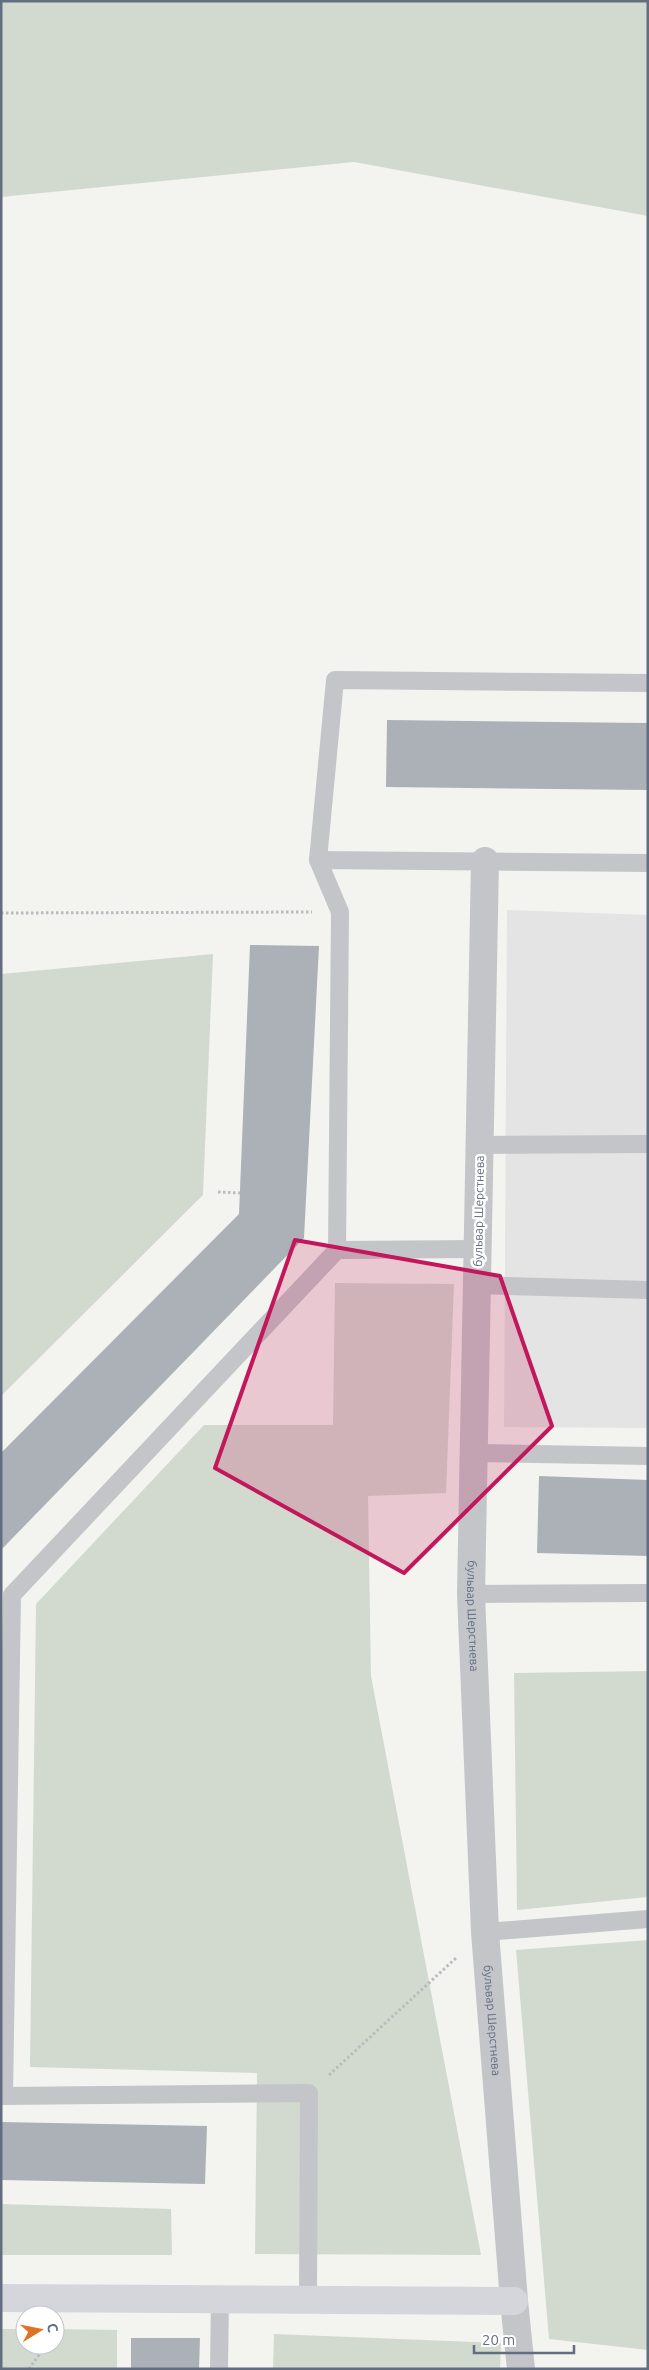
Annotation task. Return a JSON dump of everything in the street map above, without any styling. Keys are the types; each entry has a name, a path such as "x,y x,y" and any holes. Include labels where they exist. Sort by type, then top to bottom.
{"street":[{"name":"бульвар Шерстнева","path":"485,861 471,1594 484,1932 521,2369"},
{"path":"1,2298 514,2301"}],"lane":[{"path":"308,2300 309,2093 3,2096 12,1595 337,1250 340,912 318,860 335,680 648,683"},
{"path":"318,860 648,863"},
{"path":"480,1145 648,1144"},
{"path":"337,1250 478,1250"},
{"path":"477,1285 648,1290"},
{"path":"474,1453 648,1456"},
{"path":"471,1594 648,1593"},
{"path":"484,1932 648,1919"},
{"path":"219,2369 220,2298"}],"path":[{"path":"1,913 340,912"},
{"path":"218,1192 240,1193"},
{"path":"309,2093 484,1932"},
{"path":"30,2369 39,2355"}],"highlighted area":[{"path":"295,1240 500,1276 552,1426 404,1573 215,1468"}],"shaded area":[{"path":"1,1 648,1 648,216 354,162 1,197"},
{"path":"507,910 648,915 648,1428 504,1427"},
{"path":"213,954 203,1195 1,1396 1,974"},
{"path":"335,1283 454,1284 446,1493 368,1496 371,1676 481,2255 255,2254 257,2073 30,2067 36,1604 204,1425 333,1425"},
{"path":"648,1671 648,1897 517,1910 514,1673"},
{"path":"648,1940 648,2350 549,2339 516,1950"},
{"path":"1,2204 171,2209 172,2255 1,2255"},
{"path":"1,2329 15,2329 15,2355 65,2355 65,2329 117,2330 117,2369 1,2369"},
{"path":"274,2334 501,2343 500,2369 273,2369"}],"building":[{"path":"387,720 648,723 648,790 386,787"},
{"path":"250,945 319,946 304,1238 1,1550 1,1453 239,1214"},
{"path":"539,1476 648,1480 648,1556 537,1553"},
{"path":"1,2122 207,2126 205,2184 1,2180"},
{"path":"131,2338 200,2338 199,2369 131,2369"}]}
